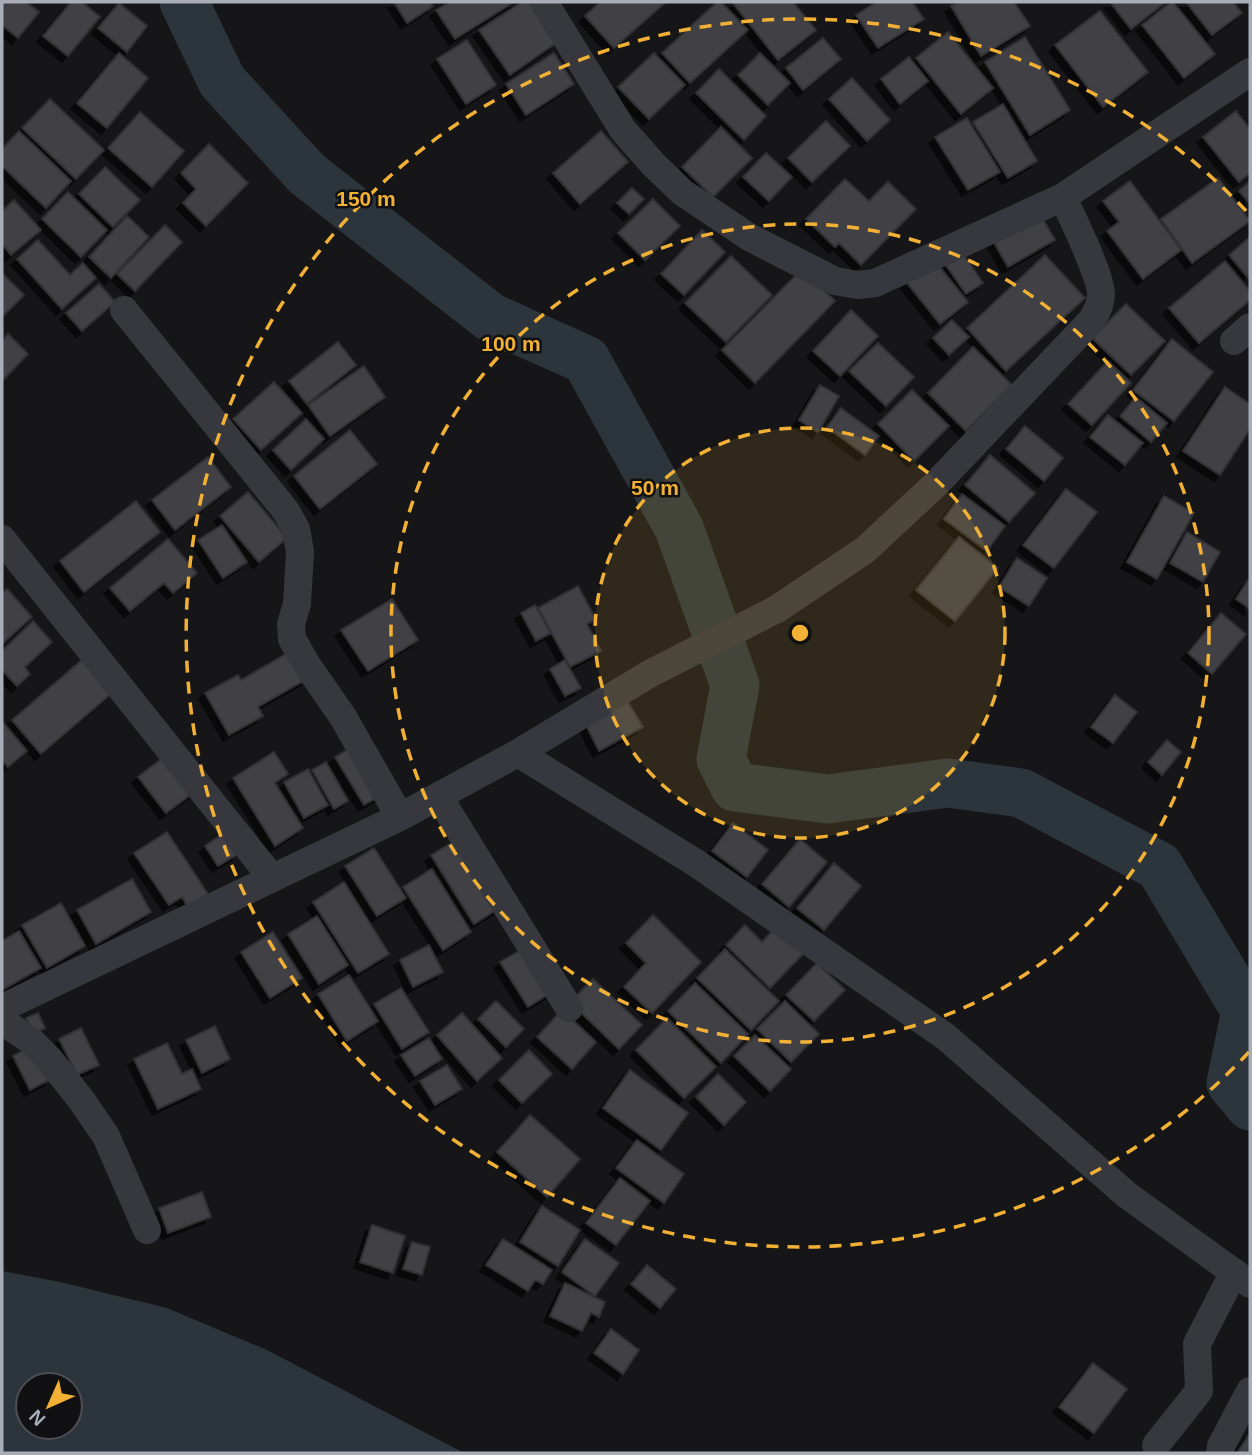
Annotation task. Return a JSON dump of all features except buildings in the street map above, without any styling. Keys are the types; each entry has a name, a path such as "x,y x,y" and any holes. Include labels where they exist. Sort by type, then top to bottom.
{"street":[{"path":"544,2 623,130 682,191 748,237 835,281 858,285 875,283 1063,197 1250,72"},
{"path":"2,1009 439,797 652,673 777,609 865,550 936,484 1092,320 1099,307 1101,292 1063,197"},
{"path":"124,310 286,511 296,529 300,552 297,604 291,624 292,639 343,717 400,817"},
{"path":"2,539 272,878"},
{"path":"518,753 696,863 946,1037 1127,1195 1242,1278 1197,1344 1199,1391 1156,1445"},
{"path":"439,797 569,1008"},
{"path":"2,1021 30,1040 49,1059 82,1101 106,1136 147,1230"},
{"path":"1220,1453 1221,1446 1250,1391"}],"shaded area":[{"path":"2,1271 167,1308 267,1350 464,1453 2,1453"}],"waterway":[{"path":"184,2 222,81 307,174 490,317 586,360 679,528 735,685 721,759 735,787 828,799 948,783 1021,793 1159,866 1246,1011 1231,1083 1250,1106"}]}
